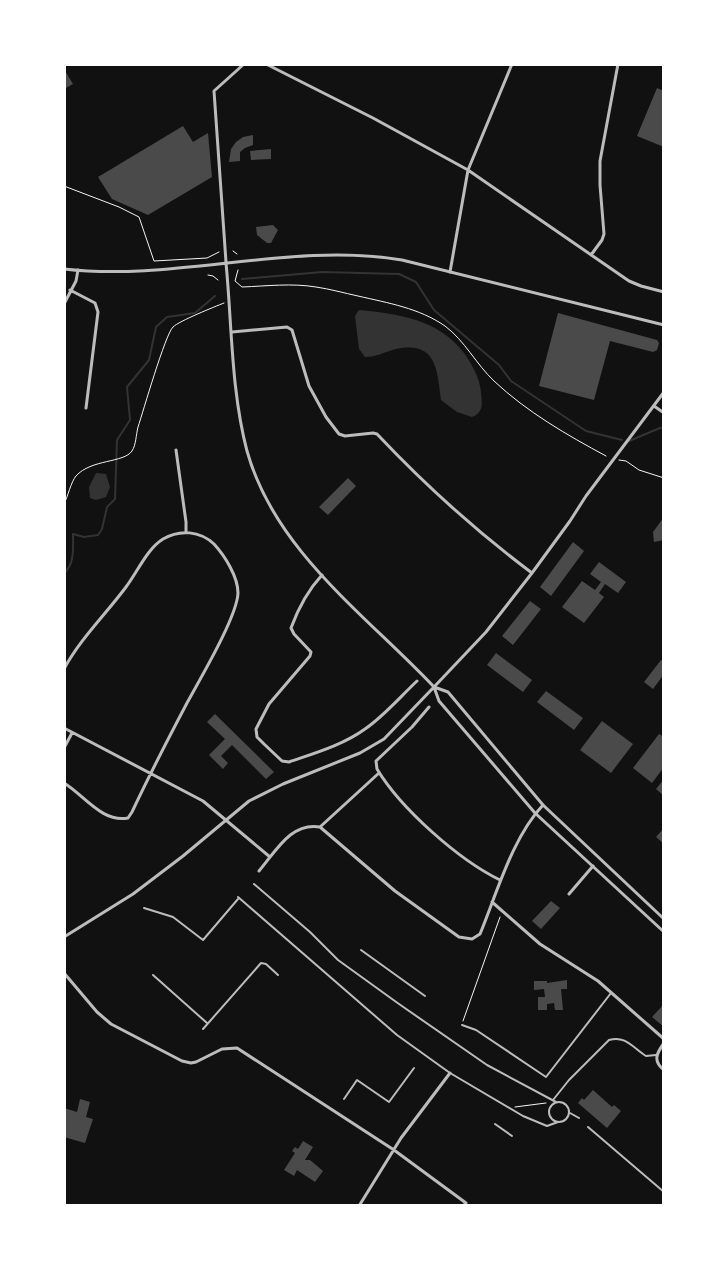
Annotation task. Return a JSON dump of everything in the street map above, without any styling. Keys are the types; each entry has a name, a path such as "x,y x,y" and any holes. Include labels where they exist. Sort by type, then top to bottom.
{"street":[{"path":"244,64 214,91 239,411 252,465 269,505 281,525 322,575 434,687 439,701 535,813 664,932"},
{"path":"266,64 468,170 629,281 664,292"},
{"path":"450,272 468,170 512,64"},
{"path":"591,255 604,234 600,161 618,64"},
{"path":"64,269 129,272 320,255 366,254 402,260 664,325"},
{"path":"64,304 78,270"},
{"path":"70,290 95,303 98,312 86,408"},
{"path":"232,332 287,327 292,330 309,386 339,434 377,434 470,524 532,573"},
{"path":"64,937 133,894 249,801 342,761 384,739 486,632 664,392"},
{"path":"654,406 664,413"},
{"path":"176,450 186,532"},
{"path":"64,669 156,544 168,536 186,532 204,537 220,552 235,578 237,598 232,614 128,818 113,818 105,814 64,783"},
{"path":"322,575 291,628 311,652 310,656 269,704 256,729 257,737 282,761 289,762 354,736 373,724 415,683"},
{"path":"434,687 448,692 543,805 664,919"},
{"path":"429,707 376,761 379,773 410,810 452,848 500,880"},
{"path":"64,728 203,801 270,857"},
{"path":"64,748 72,733"},
{"path":"320,827 379,773"},
{"path":"259,871 298,829 320,827 395,891 459,937 472,939 480,934 500,880 528,821 543,805"},
{"path":"569,894 593,866"},
{"path":"254,884 339,961 480,1060 554,1102 565,1104 569,1112 579,1118"},
{"path":"144,908 173,917 203,940 238,898 397,1035 450,1073 509,1110 547,1126 567,1118 569,1112"},
{"path":"492,902 540,944 598,981 664,1041 656,1055 656,1061 664,1070"},
{"path":"361,950 425,996"},
{"path":"203,1029 261,963 278,975"},
{"path":"64,973 111,1024 186,1062 199,1061 222,1049 237,1048 394,1150 466,1203 463,1206"},
{"path":"153,975 208,1024"},
{"path":"462,1025 476,1030 546,1077 611,993"},
{"path":"558,1122 549,1113 554,1102 569,1080 609,1040 625,1040 646,1056 656,1055"},
{"path":"344,1099 357,1080 389,1102 414,1068"},
{"path":"359,1206 394,1150 450,1073"},
{"path":"533,1121 536,1113"},
{"path":"495,1124 512,1136"},
{"path":"588,1127 664,1192"}],"path":[{"path":"64,186 139,217 154,261 207,258 219,252"},
{"path":"233,251 237,254"},
{"path":"238,270 235,279 242,287 315,286 402,306 422,314 445,326 510,396 555,427 614,459 664,478"},
{"path":"208,275 218,280"},
{"path":"64,504 76,476 94,464 120,460 133,449 173,327 224,302"},
{"path":"462,1025 503,911"},
{"path":"509,1110 517,1106 554,1102"}],"shaded area":[{"path":"359,310 417,320 442,332 454,342 467,357 477,377 482,400 479,413 472,417 457,412 441,400 436,368 427,353 419,349 396,349 365,357 359,349 355,316"},
{"path":"96,473 106,474 110,487 106,497 96,500 90,498 89,487"}],"building":[{"path":"64,69 73,84 64,89"},
{"path":"657,88 664,91 664,147 637,136"},
{"path":"183,126 193,142 208,133 212,177 148,215 112,199 98,177"},
{"path":"253,135 253,145 240,152 240,161 229,162 231,149 236,142"},
{"path":"271,149 271,159 251,160 250,151"},
{"path":"273,225 278,230 271,243 267,243 257,235 256,227"},
{"path":"558,313 657,340 657,350 653,352 610,341 594,400 539,386"},
{"path":"348,478 356,486 328,515 319,507"},
{"path":"664,517 664,540 654,542 653,532"},
{"path":"573,542 584,551 551,596 540,587"},
{"path":"599,562 626,582 618,593 605,584 599,593 604,597 584,623 562,607 582,581 595,590 601,582 590,574"},
{"path":"530,601 541,609 513,645 502,636"},
{"path":"496,653 532,680 523,692 487,665"},
{"path":"661,660 664,662 664,674 653,689 644,682"},
{"path":"546,691 583,718 574,730 537,702"},
{"path":"215,714 274,772 266,779 232,745 221,756 228,763 223,769 209,755 225,739 207,722"},
{"path":"602,721 633,744 611,773 580,750"},
{"path":"659,734 664,737 664,767 652,783 633,768"},
{"path":"664,779 664,796 656,789"},
{"path":"664,828 664,844 656,837"},
{"path":"551,901 560,908 541,929 532,921"},
{"path":"567,980 567,989 561,989 563,1010 555,1010 554,1003 547,1004 547,1010 538,1010 538,997 545,997 544,989 534,990 534,981"},
{"path":"664,1004 664,1027 652,1017"},
{"path":"593,1090 621,1111 607,1128 578,1103"},
{"path":"80,1099 90,1102 86,1117 93,1119 85,1143 64,1137 64,1108 77,1112"},
{"path":"303,1141 313,1147 305,1160 310,1160 323,1171 315,1182 297,1170 294,1176 284,1170 295,1153 292,1151 295,1147 298,1149"}],"waterway":[{"path":"242,279 322,272 399,274 416,282 434,310 499,365 511,381 586,431 622,440"},
{"path":"64,573 72,560 73,534 84,537 98,535 107,507 115,499 117,440 130,420 127,387 149,360 156,327 167,317 195,313 215,296"},
{"path":"629,441 664,428"}]}
